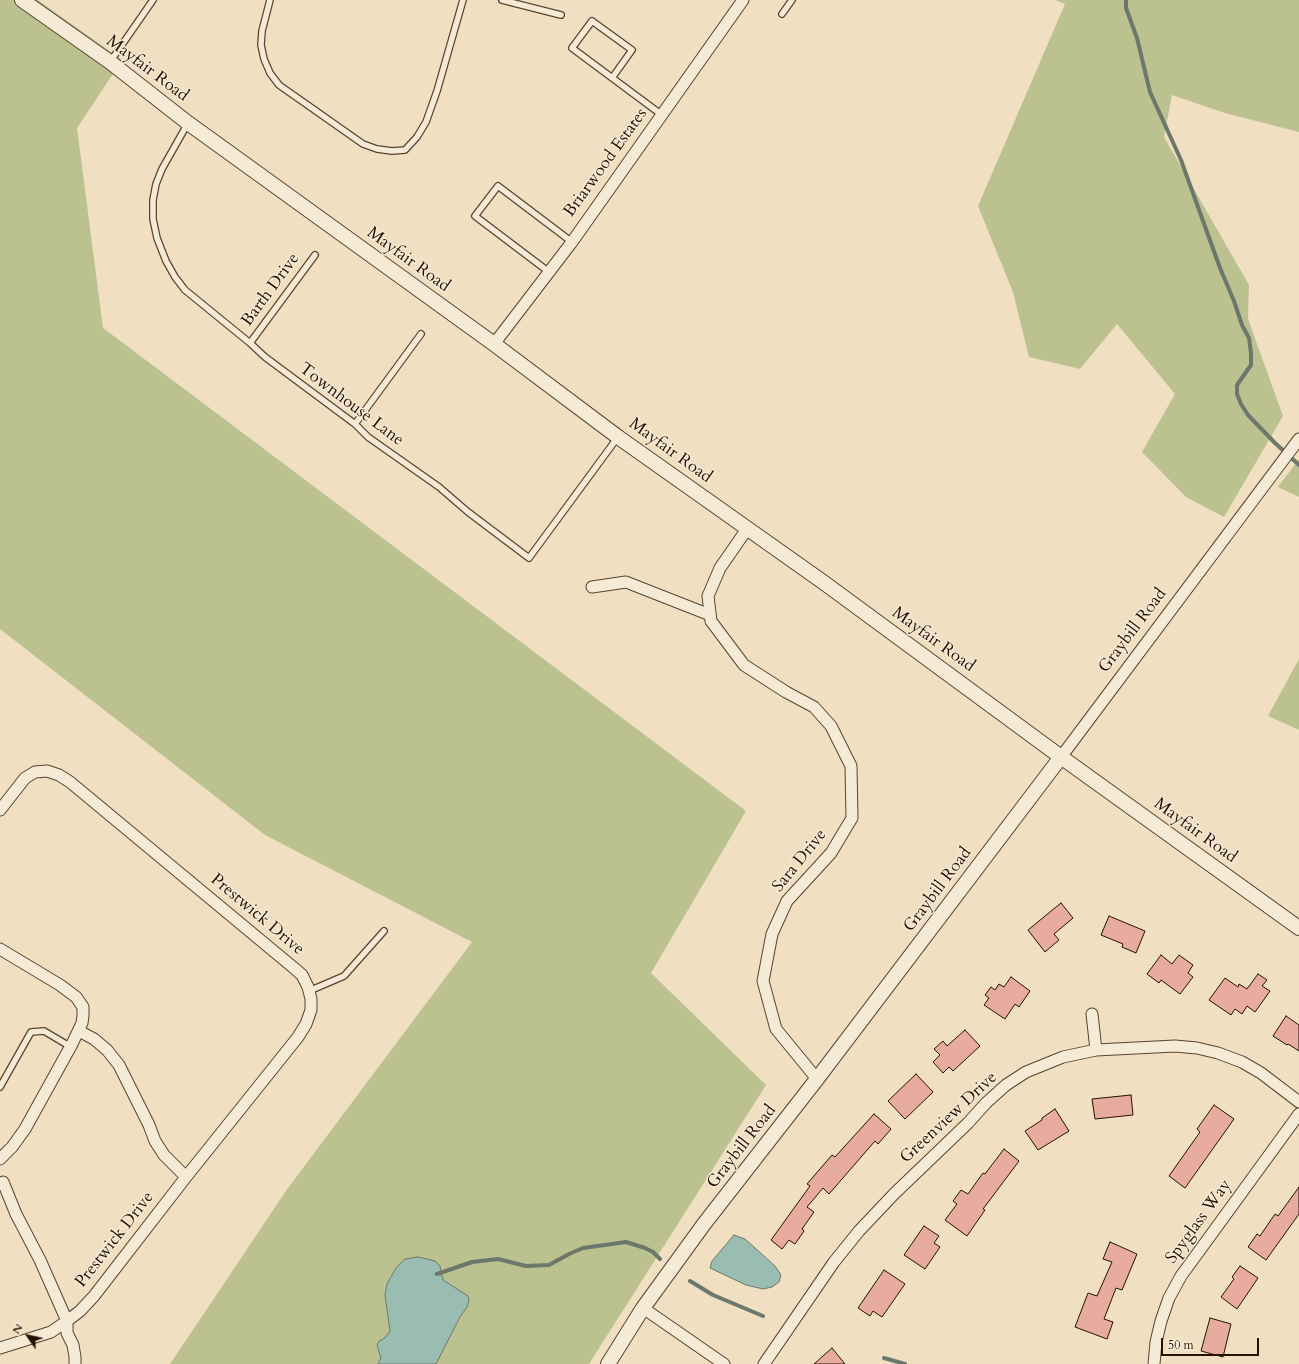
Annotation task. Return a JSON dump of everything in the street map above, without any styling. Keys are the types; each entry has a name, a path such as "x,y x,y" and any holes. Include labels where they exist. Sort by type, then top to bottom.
{"street":[{"name":"Mayfair Road","path":"22,0 110,62 188,123 494,344 618,437 923,655 1061,757 1299,928"},
{"name":"Briarwood Estates","path":"494,344 572,242 743,0"},
{"name":"Graybill Road","path":"608,1364 643,1308 704,1224 817,1079 1299,439"},
{"name":"Sara Drive","path":"748,529 720,568 708,596 711,621 744,664 786,692 814,707 832,726 851,766 852,818 831,853 788,901 772,934 763,981 776,1029 817,1079"},
{"path":"592,587 626,582 710,616"},
{"name":"Prestwick Drive","path":"0,810 24,778 35,772 47,771 59,775 76,787 294,968 302,976 311,999 311,1010 306,1024 298,1037 80,1312 52,1332 0,1348"},
{"path":"0,949 60,985 76,997 83,1007 83,1016 79,1030 26,1129 12,1147 0,1159"},
{"path":"1092,1014 1096,1050"},
{"path":"79,1030 94,1039 107,1050 119,1065 149,1125 155,1141 164,1155 186,1177"},
{"name":"Greenview Drive","path":"764,1364 834,1262 859,1230 968,1123 986,1103 1006,1085 1026,1072 1063,1057 1096,1050 1175,1046 1197,1048 1218,1053 1242,1062 1261,1073 1299,1102"},
{"name":"Spyglass Way","path":"1154,1364 1156,1342 1161,1321 1169,1298 1181,1276 1299,1114"},
{"name":"Prestwick Drive","path":"3,1182 16,1214 40,1260 67,1321 67,1333 73,1345 76,1357 75,1364"},
{"path":"643,1308 724,1364"}],"lane":[{"path":"110,62 153,0"},
{"path":"270,0 262,31 261,45 264,59 270,73 284,89 363,144 377,150 392,151 405,150 417,137 423,127 434,99 463,0"},
{"path":"502,0 561,15"},
{"path":"782,14 792,0"},
{"path":"612,78 632,50 592,21 572,48 612,78 662,115"},
{"name":"Townhouse Lane","path":"188,123 162,169 156,184 153,200 153,219 157,238 166,261 175,277 185,290 250,342 265,357 355,424 368,437 439,487 468,512 529,558 618,437"},
{"path":"549,272 476,216 498,186 572,242"},
{"name":"Barth Drive","path":"250,342 315,255"},
{"path":"355,424 421,334"},
{"path":"309,991 344,976 384,931"},
{"path":"0,1087 31,1032 44,1031 70,1047"}],"green space":[{"path":"0,0 38,0 122,60 77,128 103,328 746,811 651,973 766,1085 589,1364 170,1364 288,1188 472,942 265,835 0,629"},
{"path":"1055,0 1299,0 1299,132 1225,113 1172,95 1164,137 1249,285 1248,319 1283,416 1224,517 1186,497 1142,452 1175,394 1117,324 1080,369 1029,357 1013,292 978,206 1065,4"},
{"path":"1299,459 1299,497 1278,487"},
{"path":"1299,659 1299,730 1268,716"}],"water":[{"path":"734,1235 745,1239 775,1266 781,1275 779,1282 772,1287 763,1289 746,1285 710,1268 712,1261"},
{"path":"418,1257 435,1261 440,1266 443,1280 468,1296 469,1300 467,1307 460,1317 436,1364 378,1364 381,1358 377,1345 379,1341 385,1338 390,1331 385,1295 387,1284 396,1268 405,1259"}],"building":[{"path":"1061,903 1073,918 1054,934 1059,940 1045,952 1028,930"},
{"path":"1109,916 1145,931 1136,953 1122,947 1123,944 1101,935"},
{"path":"1161,955 1172,964 1179,955 1193,965 1188,973 1193,977 1180,994 1161,980 1159,983 1147,974"},
{"path":"1258,974 1267,980 1262,986 1270,991 1255,1012 1247,1006 1242,1014 1235,1009 1231,1015 1209,1000 1225,978 1238,987 1239,984 1247,989"},
{"path":"1011,977 1030,991 1019,1007 1015,1004 1005,1019 984,1005 989,998 985,995 991,987 995,990 999,984 1004,987"},
{"path":"1286,1016 1299,1025 1299,1051 1273,1036"},
{"path":"965,1030 980,1046 953,1071 949,1067 943,1073 933,1062 940,1055 934,1049 943,1041 947,1046"},
{"path":"916,1074 933,1092 905,1119 888,1101"},
{"path":"1131,1095 1133,1115 1095,1119 1092,1099"},
{"path":"1214,1105 1234,1119 1185,1188 1169,1176 1200,1132 1197,1129"},
{"path":"1055,1109 1069,1131 1038,1150 1025,1131"},
{"path":"874,1114 891,1129 878,1144 875,1141 829,1194 823,1188 807,1207 814,1212 802,1229 804,1231 795,1244 789,1240 782,1249 771,1240 810,1186 807,1184 832,1155 835,1157"},
{"path":"1004,1149 1019,1161 983,1209 985,1210 967,1236 945,1220 957,1204 953,1201 961,1190 968,1194 983,1173 985,1174"},
{"path":"1299,1187 1299,1214 1266,1260 1248,1247 1257,1234 1260,1236 1275,1214 1278,1216"},
{"path":"924,1226 939,1236 934,1243 940,1247 925,1269 904,1255"},
{"path":"1110,1242 1137,1254 1122,1290 1116,1288 1104,1319 1113,1322 1107,1339 1075,1327 1088,1293 1097,1296 1112,1262 1103,1259"},
{"path":"1240,1266 1258,1278 1237,1309 1221,1297 1234,1279 1232,1277"},
{"path":"884,1270 905,1284 882,1317 873,1311 870,1316 858,1308"},
{"path":"1210,1318 1231,1324 1223,1357 1201,1351"},
{"path":"832,1348 845,1364 814,1364"}],"waterway":[{"path":"1126,0 1126,8 1137,38 1150,92 1181,160 1220,268 1242,325 1249,338 1251,365 1237,385 1237,394 1248,415 1299,465"},
{"path":"437,1274 472,1262 498,1259 526,1266 549,1265 583,1248 626,1242 645,1248 653,1252 660,1259"},
{"path":"690,1281 713,1295 763,1316"},
{"path":"884,1358 905,1364"}]}
